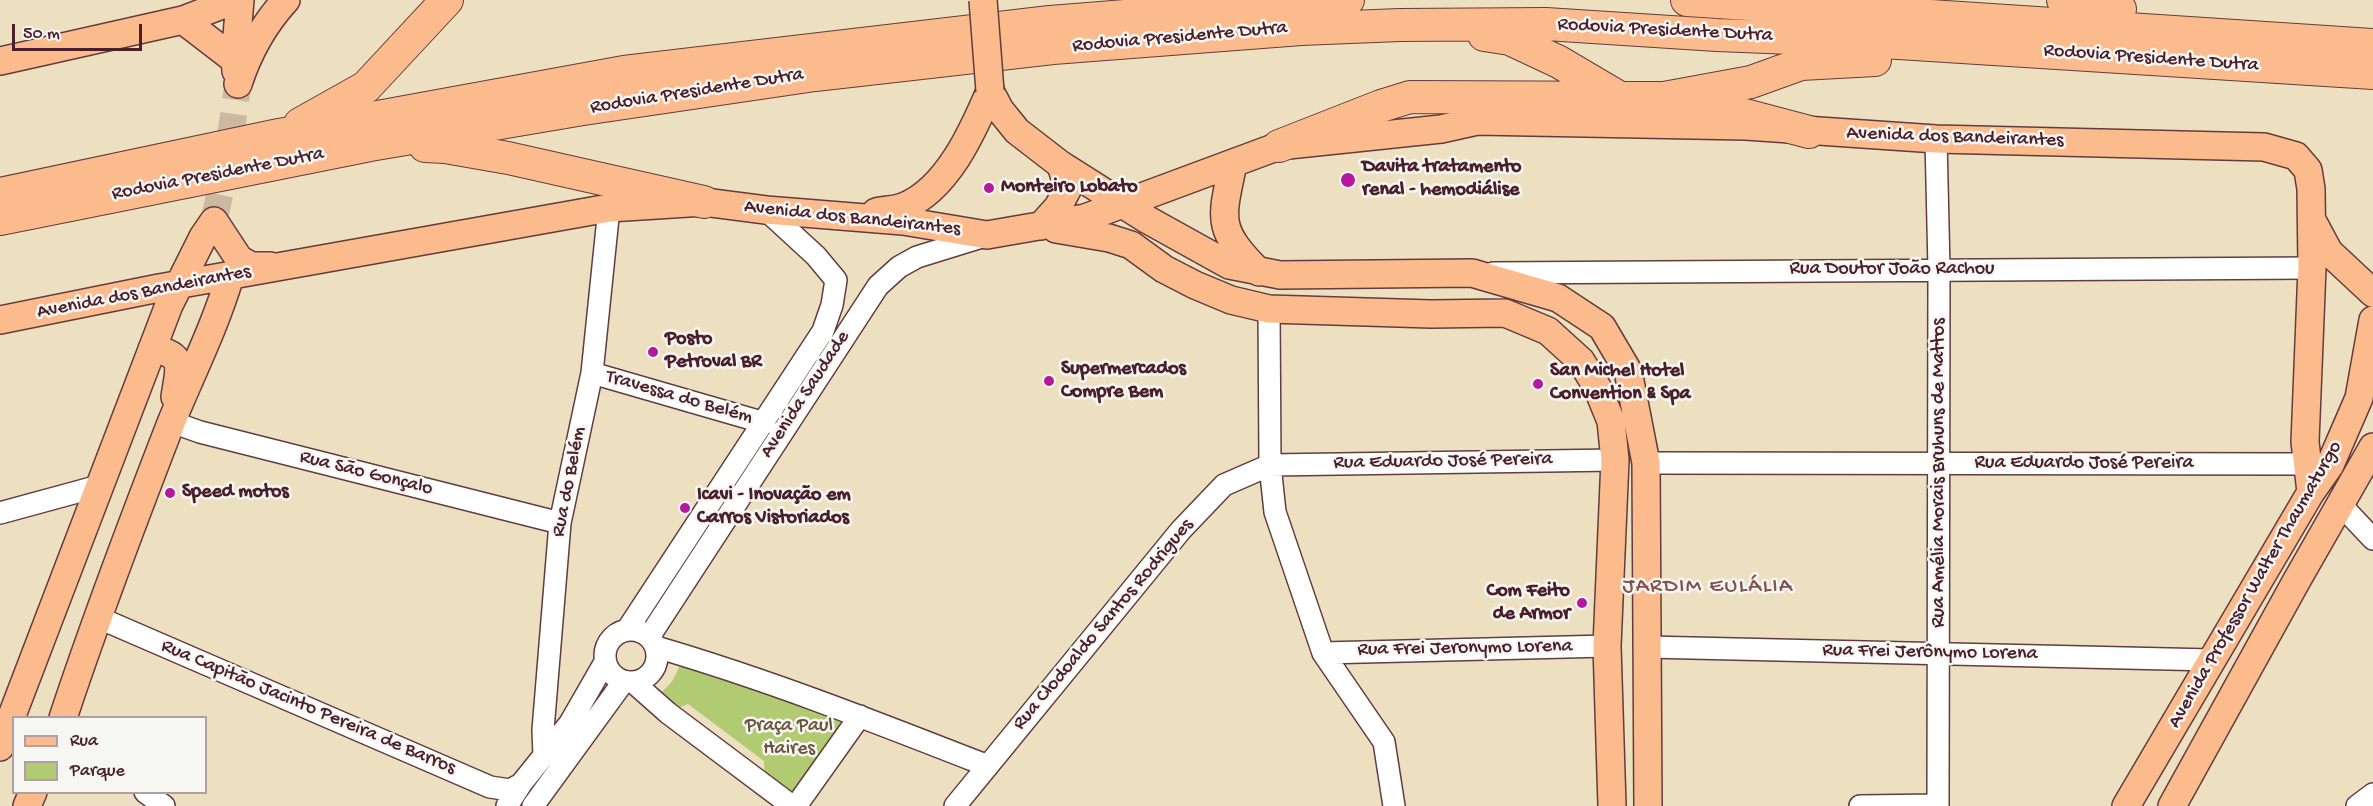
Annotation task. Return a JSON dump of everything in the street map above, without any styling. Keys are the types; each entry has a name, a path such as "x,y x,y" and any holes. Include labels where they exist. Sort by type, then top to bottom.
{"highway":[{"path":"279,135 366,87 447,0"},
{"name":"Rodovia Presidente Dutra","path":"0,194 279,135 624,72 1050,22 1348,0"},
{"name":"Rodovia Presidente Dutra","path":"1687,0 2373,45"},
{"path":"2063,0 2197,20 2253,36"},
{"name":"Rodovia Presidente Dutra","path":"0,219 370,145 583,109 815,75 1053,48 1301,29 1400,25 1546,24 2373,73"},
{"path":"1400,25 1510,39 1559,63 1621,99"},
{"path":"1279,146 1381,106 1410,98 1664,98 1751,82 1801,64 2023,51"},
{"path":"1664,98 1722,109 1809,132"},
{"path":"370,145 445,147 477,152 704,202"}],"main road":[{"path":"0,61 183,20 235,0"},
{"path":"236,72 240,0"},
{"path":"236,72 245,62 275,12 286,0"},
{"path":"983,0 990,91 1000,110 1017,131 1061,165 1229,265 1280,275 1472,273 1558,298 1602,327 1628,371 1646,463 1647,806"},
{"path":"183,20 236,72"},
{"path":"848,216 903,207 927,192 944,174 971,136 990,91"},
{"name":"Avenida dos Bandeirantes","path":"0,320 178,285 609,208 704,202 766,210 903,221 987,235 1085,218 1279,146 1441,129 1477,121 1746,126 1936,139 2264,147 2296,156 2308,170 2311,189 2312,268 2305,442 2311,492"},
{"path":"1233,164 1224,210 1227,233 1237,249 1260,272"},
{"path":"1041,226 1058,207 1068,188 1061,165"},
{"path":"2312,219 2329,252 2373,293"},
{"name":"Avenida dos Bandeirantes","path":"178,285 214,221 239,260 251,266 289,266"},
{"path":"1041,226 1109,238 1131,245 1164,269 1195,285 1232,300 1269,309 1414,314 1505,313 1548,331 1581,361 1597,387 1611,421 1616,460 1607,646 1612,806"},
{"path":"1413,274 1414,314"},
{"path":"63,716 97,616 172,422 219,313 230,276"},
{"path":"0,747 178,285"},
{"name":"Avenida Professor Walter Thaumaturgo","path":"2126,806 2311,492 2330,465 2359,398 2373,320"},
{"path":"152,349 167,351 177,358 179,366 172,422"},
{"name":"Avenida Professor Walter Thaumaturgo","path":"2172,806 2373,447"},
{"path":"1611,557 1645,557"},
{"path":"2233,626 2236,632 2245,638 2262,642"},
{"path":"2206,670 2216,682 2224,687 2231,698"}],"street":[{"name":"Rua Amélia Morais Bruhuns de Mattos","path":"1936,139 1939,269 1938,806"},
{"name":"Rua do Belém","path":"544,756 543,730 560,523 592,373 609,208"},
{"name":"Avenida Saudade","path":"507,806 521,784 570,723 605,662 607,645 612,638 627,630 765,423 823,331 832,305 836,280 816,256 766,210"},
{"name":"Avenida Saudade","path":"533,806 628,682 648,676 654,670 657,663 653,642 878,286 899,267 917,257 987,235"},
{"name":"Rua Doutor João Rachou","path":"1472,273 2312,268"},
{"path":"1269,309 1270,465 1275,512 1323,653 1384,742 1394,806"},
{"name":"Travessa do Belém","path":"592,373 765,423"},
{"name":"Rua São Gonçalo","path":"172,422 200,432 560,523"},
{"name":"Rua Eduardo José Pereira","path":"1270,465 1616,460"},
{"name":"Rua Eduardo José Pereira","path":"1646,463 2306,464"},
{"name":"Rua Clodoaldo Santos Rodrigues","path":"955,806 1181,530 1224,485 1270,465"},
{"path":"0,513 99,486"},
{"path":"2340,504 2373,539"},
{"name":"Rua Capitão Jacinto Pereira de Barros","path":"97,616 490,787 510,790 521,784"},
{"path":"627,630 636,630 653,642 860,716 988,766"},
{"name":"Rua Frei Jeronymo Lorena","path":"1323,653 1607,646"},
{"name":"Rua Frei Jerônymo Lorena","path":"1648,647 1940,652 2206,670"},
{"path":"605,662 609,671 628,682 794,806 860,716"},
{"path":"148,794 164,806"},
{"path":"2357,806 2373,794"},
{"path":"1860,806 1938,806"}],"green space":[{"name":"Praça Paul Haires","path":"680,663 843,722 789,796 765,781 764,761 688,704 676,709 659,694 672,680"}],"tunnel":[{"path":"214,221 227,160 238,84"}],"place":[{"name":"Davita tratamento renal - hemodiálise","path":"1348,180"},
{"name":"Monteiro Lobato","path":"989,188"},
{"name":"Posto Petroval BR","path":"653,352"},
{"name":"Supermercados Compre Bem","path":"1049,381"},
{"name":"San Michel Hotel Convention & Spa","path":"1538,384"},
{"name":"Speed motos","path":"170,493"},
{"name":"Icavi - Inovação em Carros Vistoriados","path":"685,508"},
{"name":"Com Feito de Armor","path":"1582,603"}],"district":[{"name":"JARDIM EULÁLIA","path":"1708,588"}]}
